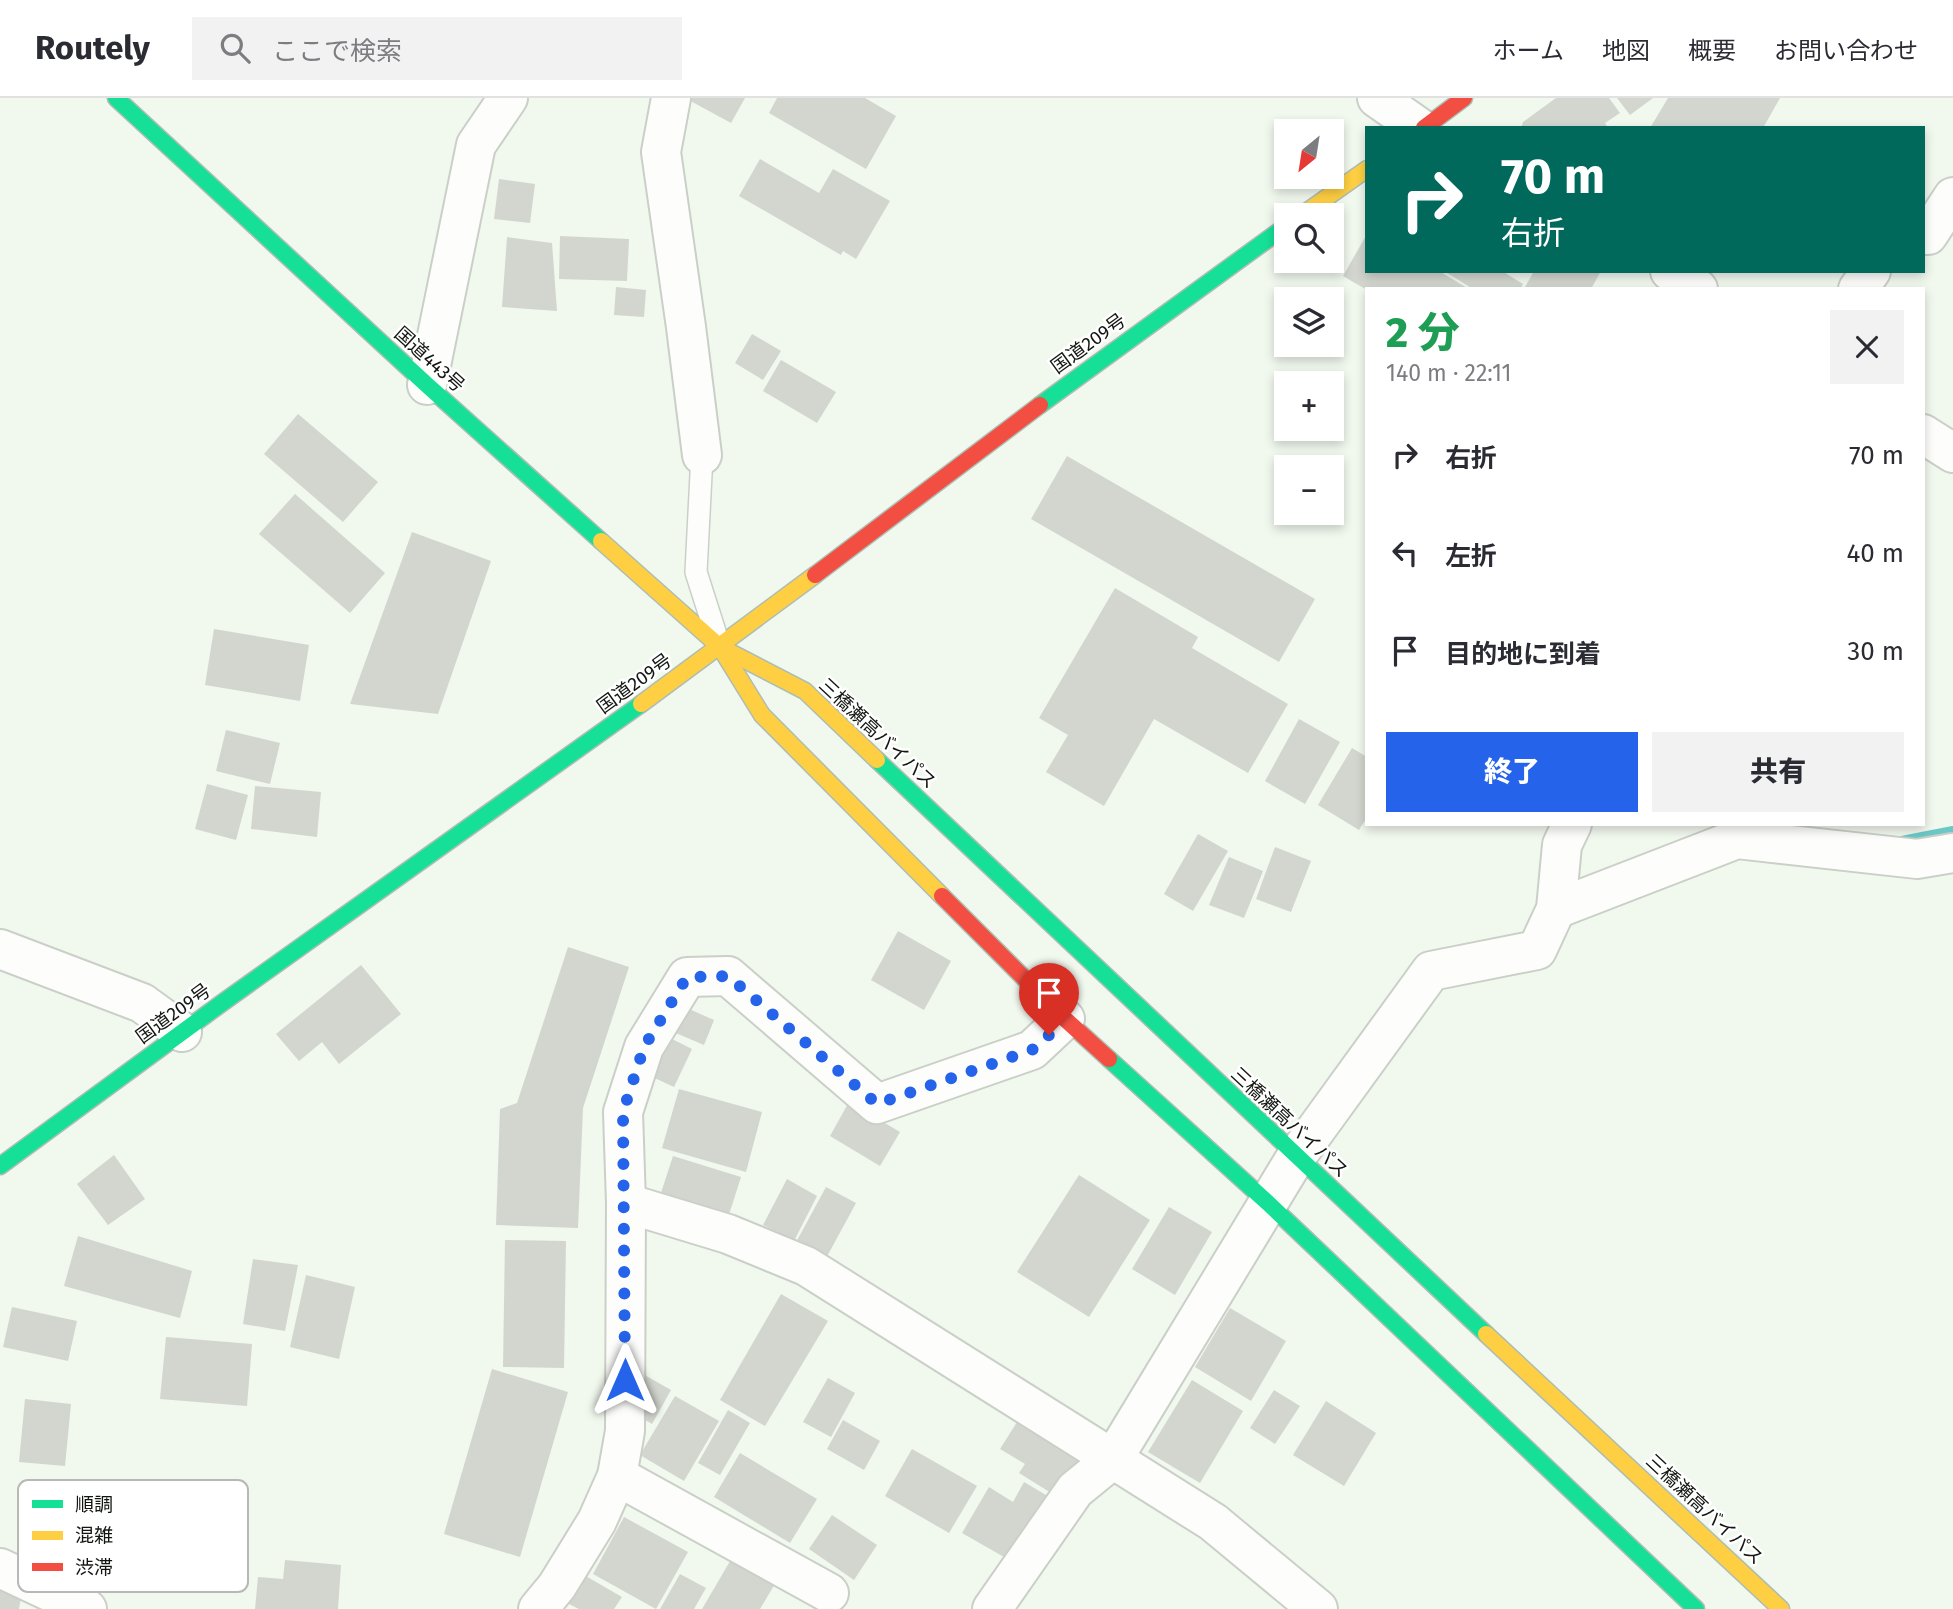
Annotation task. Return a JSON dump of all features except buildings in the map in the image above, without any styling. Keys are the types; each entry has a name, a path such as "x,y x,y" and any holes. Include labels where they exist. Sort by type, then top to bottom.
{"highway":[{"name":"国道443号","path":"116,98 427,385 720,647"},
{"path":"1319,203 1365,170"},
{"name":"国道209号","path":"0,1166 182,1032 720,647 1085,371 1274,235"},
{"path":"720,647 762,715 1066,1019 1268,1203 1696,1609"},
{"name":"三橋瀬高バイパス","path":"720,647 805,691 1296,1157 1781,1609"}],"street":[{"path":"427,385 476,145 509,98"},
{"path":"671,98 661,152 702,455"},
{"path":"1377,98 1438,120"},
{"path":"1925,235 1928,235 1953,197"},
{"path":"1673,273 1695,287"},
{"path":"1925,435 1953,453"},
{"path":"992,1609 1074,1490 1113,1459 1296,1157 1431,971 1537,950 1556,909 1562,845 1571,826"},
{"path":"1556,909 1737,839 1917,859 1953,853"},
{"path":"0,949 142,1003 182,1032"},
{"path":"538,1609 557,1586 597,1521 617,1476 625,1431 626,1203 623,1112 644,1047 687,977 728,976 877,1104 1032,1050 1066,1019"},
{"path":"626,1203 728,1234 807,1266 1213,1522 1318,1609"},
{"path":"617,1476 829,1593"},
{"path":"0,1568 18,1576"},
{"path":"51,1592 87,1609"}],"lane":[{"path":"702,455 696,572 720,647"}],"waterway":[{"path":"1902,842 1953,832"}],"traffic: fast":[{"path":"116,98 427,385 601,541"},
{"path":"1040,405 1274,235"},
{"path":"0,1166 222,1003 641,704"},
{"path":"877,760 1486,1334"},
{"path":"1109,1059 1268,1203 1696,1609"}],"traffic: slow":[{"path":"1319,203 1365,170"},
{"path":"601,541 720,647 805,691 877,760"},
{"path":"641,704 815,575"},
{"path":"720,647 762,715 942,896"},
{"path":"1486,1334 1781,1609"}],"traffic: jam":[{"path":"1427,126 1464,98"},
{"path":"815,575 1040,405"},
{"path":"942,896 1065,1019 1109,1059"}],"route":[{"path":"625,1380 626,1203 623,1112 644,1047 687,977 728,976 877,1104 1032,1050 1049,1035"}]}
